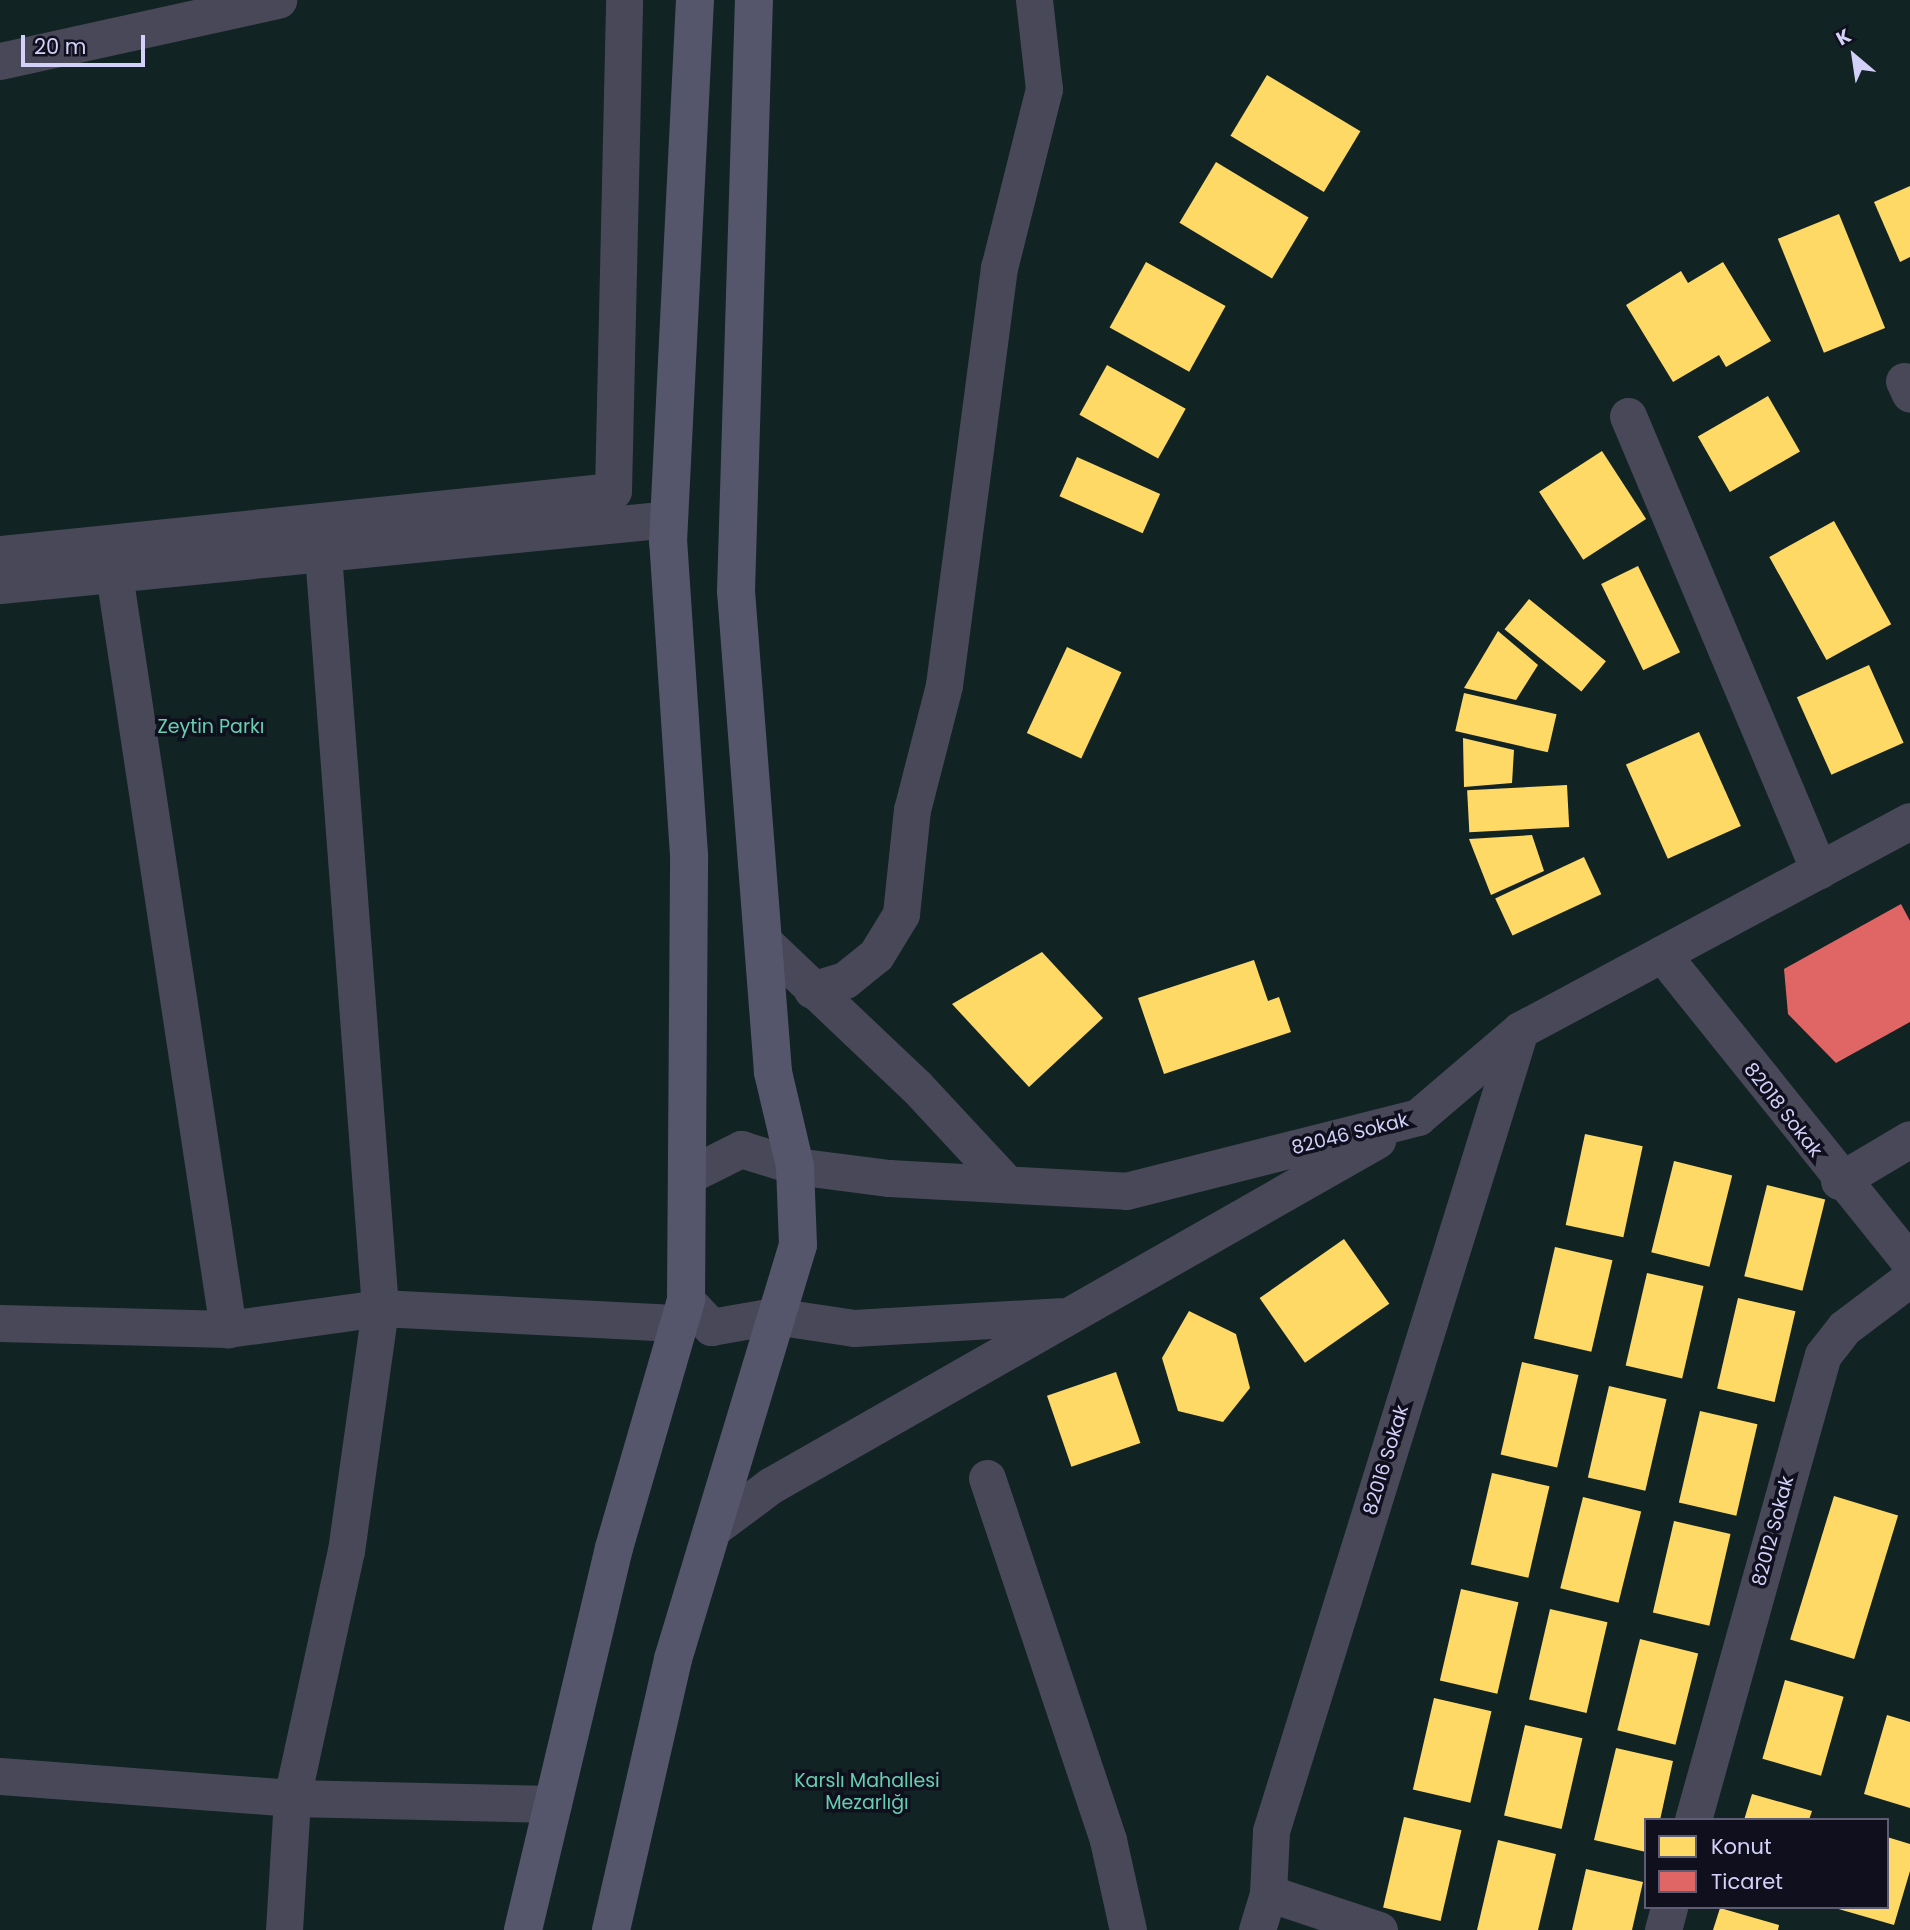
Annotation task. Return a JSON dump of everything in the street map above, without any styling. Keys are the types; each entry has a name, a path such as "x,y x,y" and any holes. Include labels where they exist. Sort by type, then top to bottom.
{"main road":[{"path":"523,1930 614,1548 683,1311 691,1174 690,855 669,519 695,0"},
{"path":"611,1930 673,1659 774,1316 798,1244 795,1166 773,1073 736,591 754,0"}],"street":[{"path":"0,61 278,0"},
{"path":"0,554 613,491 624,0"},
{"path":"812,990 845,980 876,955 901,914 912,810 944,685 999,268 1044,89 1034,0"},
{"path":"1628,416 1819,870"},
{"path":"0,585 669,519"},
{"path":"284,1930 292,1798 346,1551 380,1308 323,553"},
{"path":"114,574 228,1329"},
{"name":"82046 Sokak","path":"691,1174 741,1149 795,1166 1126,1191 1418,1117 1520,1030 1910,821"},
{"path":"763,941 916,1086 1007,1184"},
{"name":"82018 Sokak","path":"1662,954 1839,1181 1910,1262"},
{"name":"82016 Sokak","path":"1257,1930 1268,1893 1271,1831 1520,1030"},
{"path":"711,1530 770,1486 1418,1117"},
{"path":"1839,1181 1910,1139"},
{"name":"82012 Sokak","path":"1694,1818 1823,1355 1844,1328 1910,1278"},
{"path":"0,1323 228,1329 380,1308 683,1311 711,1327 774,1316 854,1328 1069,1315"},
{"path":"987,1478 1108,1840 1128,1930"},
{"path":"0,1776 292,1798 553,1804"},
{"path":"1268,1893 1379,1930"},
{"path":"1663,1930 1668,1909"}],"green space":[{"path":"0,0 1910,0 1910,1930 0,1930"}],"building: Konut":[{"path":"1267,75 1360,131 1324,192 1230,136"},
{"path":"1216,162 1309,218 1272,278 1179,223"},
{"path":"1910,186 1910,257 1900,262 1874,202"},
{"path":"1839,214 1885,328 1824,353 1778,239"},
{"path":"1146,262 1226,306 1189,372 1110,328"},
{"path":"1723,262 1771,341 1726,367 1719,355 1673,382 1626,305 1681,271 1688,283"},
{"path":"1107,365 1186,409 1158,458 1079,415"},
{"path":"1768,396 1800,451 1730,492 1698,436"},
{"path":"1602,451 1646,519 1583,560 1539,492"},
{"path":"1077,457 1160,494 1143,533 1060,496"},
{"path":"1834,521 1891,624 1826,660 1769,557"},
{"path":"1638,566 1680,652 1643,670 1601,584"},
{"path":"1529,599 1606,661 1581,692 1504,629"},
{"path":"1498,631 1538,665 1516,700 1464,688"},
{"path":"1067,647 1121,672 1081,758 1027,733"},
{"path":"1869,665 1904,743 1831,775 1797,697"},
{"path":"1464,693 1557,714 1548,752 1455,731"},
{"path":"1699,732 1741,826 1668,859 1626,765"},
{"path":"1463,738 1514,750 1512,783 1464,787"},
{"path":"1567,785 1569,827 1469,832 1467,790"},
{"path":"1532,835 1544,871 1491,895 1469,839"},
{"path":"1584,857 1601,894 1513,936 1495,898"},
{"path":"1042,952 1103,1018 1029,1087 952,1004"},
{"path":"1254,960 1268,1001 1279,997 1291,1032 1164,1074 1138,998"},
{"path":"1585,1134 1643,1146 1623,1237 1566,1225"},
{"path":"1674,1161 1732,1176 1709,1267 1651,1252"},
{"path":"1767,1185 1825,1200 1802,1291 1744,1276"},
{"path":"1344,1239 1389,1304 1305,1363 1260,1298"},
{"path":"1555,1247 1612,1260 1591,1352 1534,1339"},
{"path":"1647,1273 1704,1286 1682,1379 1626,1366"},
{"path":"1738,1298 1795,1311 1775,1402 1717,1389"},
{"path":"1189,1311 1236,1334 1250,1388 1223,1422 1178,1411 1162,1358"},
{"path":"1522,1362 1579,1375 1557,1468 1501,1455"},
{"path":"1116,1372 1140,1443 1071,1467 1047,1396"},
{"path":"1609,1386 1666,1399 1645,1491 1588,1478"},
{"path":"1700,1411 1757,1424 1736,1516 1679,1503"},
{"path":"1492,1473 1549,1486 1528,1578 1471,1565"},
{"path":"1834,1496 1898,1516 1854,1659 1790,1639"},
{"path":"1583,1497 1641,1512 1618,1603 1560,1588"},
{"path":"1674,1521 1731,1534 1709,1626 1653,1613"},
{"path":"1461,1589 1518,1602 1497,1694 1440,1681"},
{"path":"1550,1609 1607,1622 1587,1713 1529,1700"},
{"path":"1640,1639 1698,1654 1675,1745 1617,1730"},
{"path":"1785,1680 1844,1697 1821,1776 1762,1759"},
{"path":"1434,1698 1491,1711 1470,1803 1413,1790"},
{"path":"1887,1715 1910,1722 1910,1808 1864,1794"},
{"path":"1525,1725 1582,1738 1562,1829 1504,1816"},
{"path":"1616,1748 1673,1761 1660,1818 1644,1818 1644,1852 1594,1840"},
{"path":"1752,1794 1812,1811 1810,1818 1745,1818"},
{"path":"1404,1817 1461,1830 1441,1921 1383,1908"},
{"path":"1889,1838 1910,1844 1910,1871 1894,1925 1838,1909 1889,1909"},
{"path":"1498,1840 1556,1854 1538,1930 1477,1930"},
{"path":"1586,1869 1643,1882 1632,1930 1572,1930"},
{"path":"1720,1909 1779,1925 1778,1930 1713,1930"}],"building: Ticaret":[{"path":"1901,904 1910,921 1910,1022 1836,1063 1788,1014 1784,969"}],"park label":[{"name":"Zeytin Parkı","path":"211,727"},
{"name":"Karslı Mahallesi Mezarlığı","path":"867,1792"}]}
